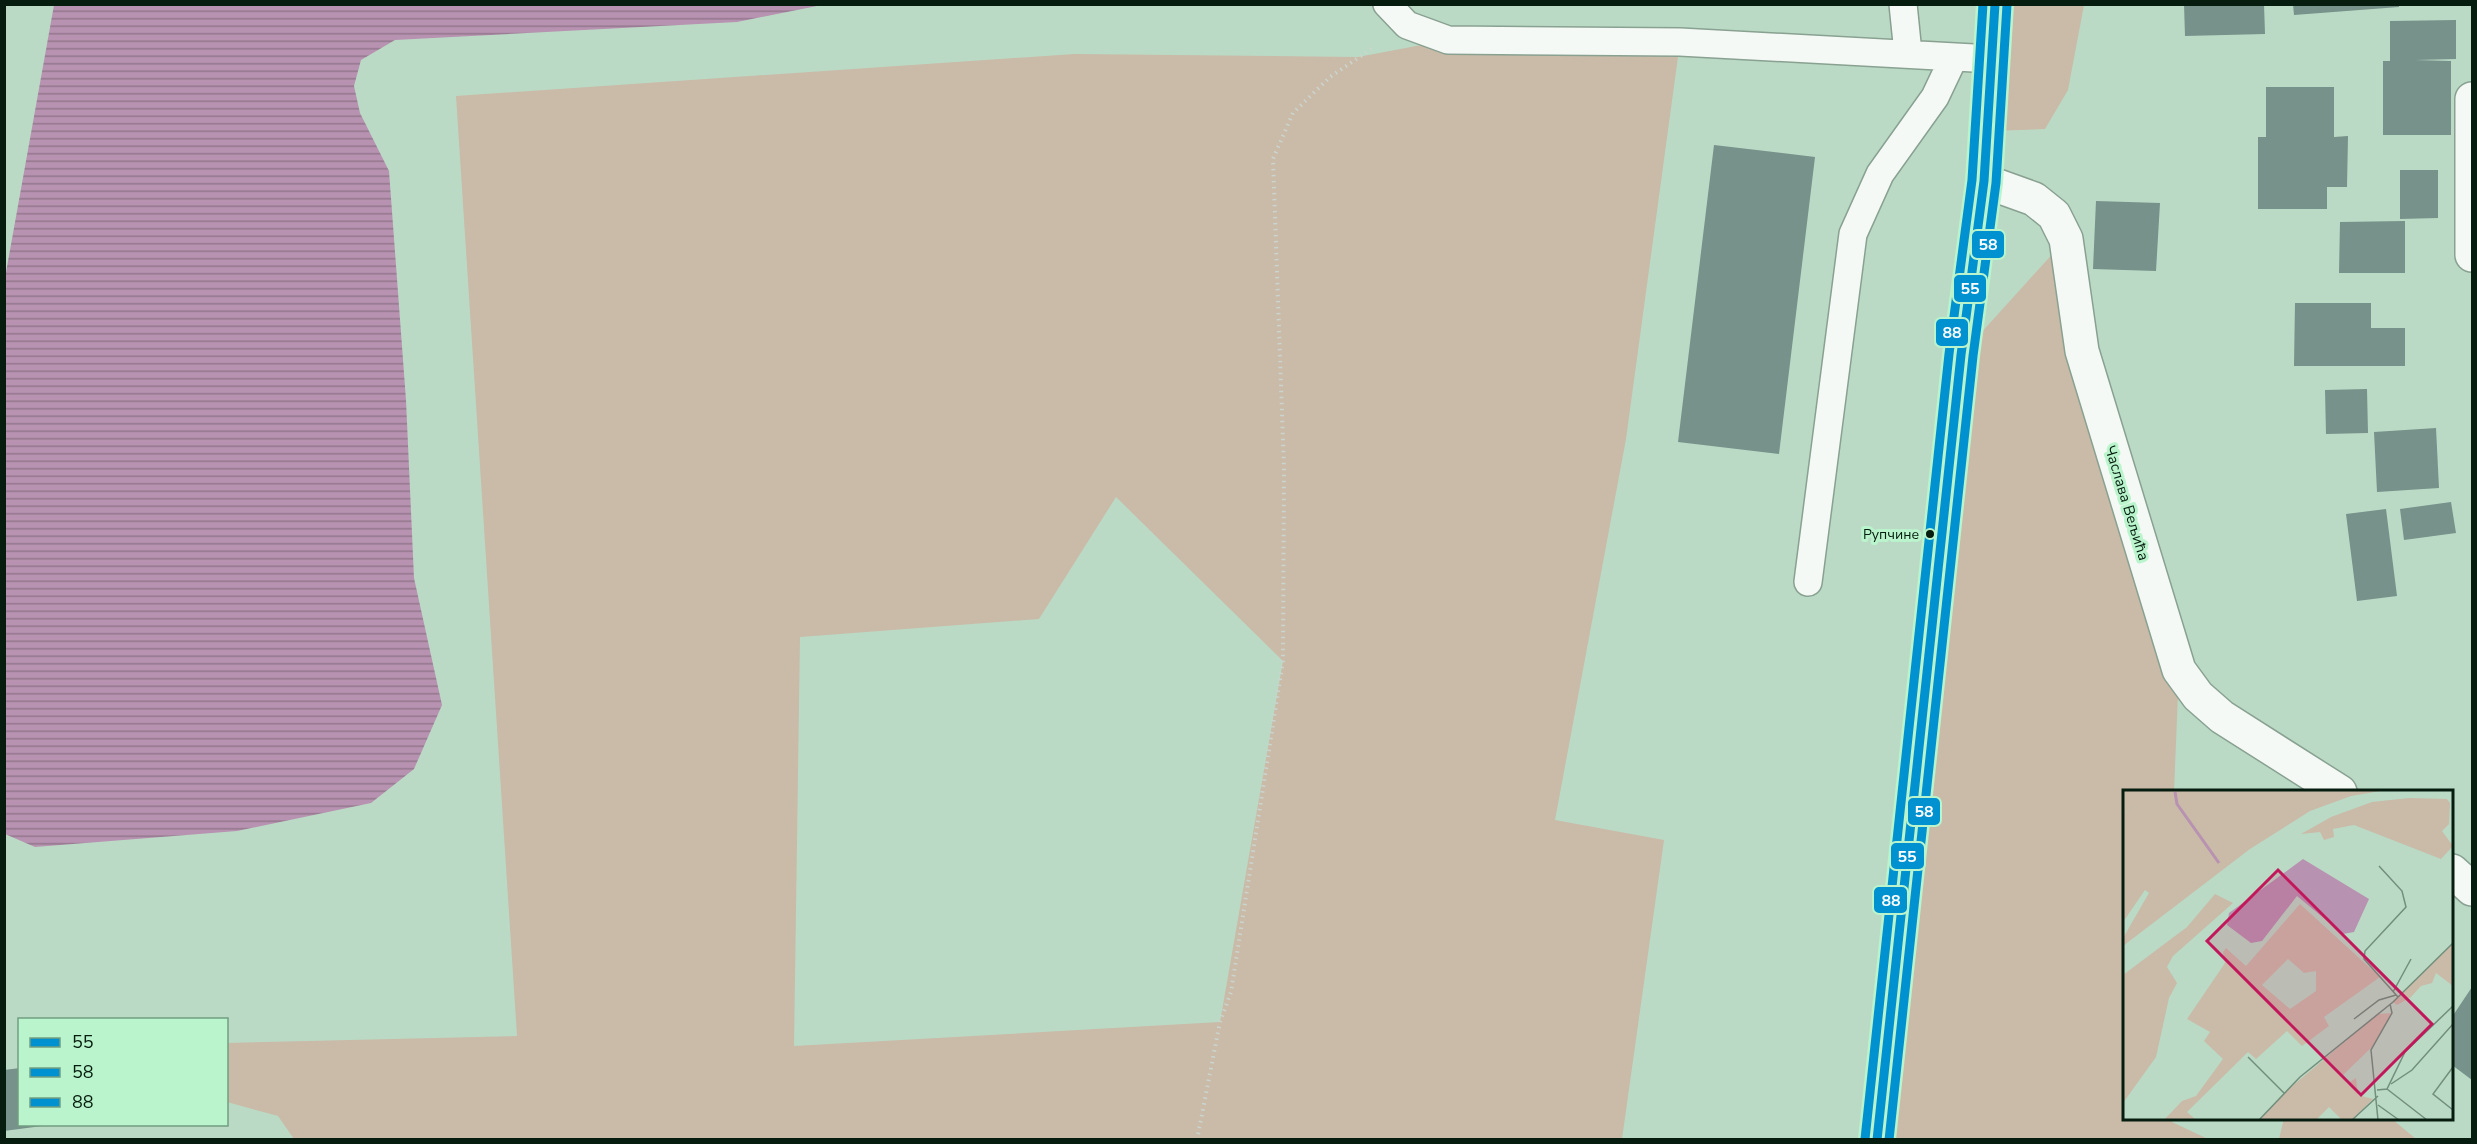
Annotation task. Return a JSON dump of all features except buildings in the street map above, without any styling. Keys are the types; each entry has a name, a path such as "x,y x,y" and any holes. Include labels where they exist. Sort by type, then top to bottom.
{"main road":[{"path":"1877,1140 1961,355 1984,181 1995,4"},
{"path":"2472,99 2472,255"},
{"name":"Часлава Вељића","path":"1984,181 2034,199 2054,215 2066,239 2082,351 2179,670 2198,696 2222,717 2337,790"},
{"path":"2453,873 2472,889"}],"lane":[{"path":"1387,4 1407,25 1448,40 1680,42 1992,59"},
{"path":"1903,4 1908,53"},
{"path":"1808,582 1853,234 1880,174 1935,97 1954,57"}],"path":[{"path":"1197,1140 1220,1022 1231,992 1283,662 1284,470 1273,159 1293,113 1323,84 1358,57 1407,25"}],"shaded area":[{"path":"54,5 822,5 737,22 395,40 361,60 354,86 360,113 389,171 406,400 414,578 442,705 414,769 371,803 237,831 35,847 5,834 5,278"},
{"path":"1995,5 2084,5 2068,90 2045,129 1988,131"},
{"path":"1448,40 1680,42 1626,439 1555,820 1664,840 1622,1139 294,1139 278,1116 228,1102 228,1043 517,1036 456,96 1075,54 1358,57","holes":["1116,497 1283,661 1220,1022 794,1046 800,637 1039,619"]},
{"path":"2066,239 2179,670 2174,790 2123,790 2123,1120 2172,1120 2208,1139 1876,1140 1961,355"},
{"path":"2284,1120 2393,1120 2416,1139 2279,1139"}],"transit line":[{"name":"88","path":"1865,1139 1949,354 1972,180 1983,4"},
{"name":"55","path":"1877,1140 1961,355 1984,181 1995,4"},
{"name":"58","path":"1889,1140 1973,356 1996,183 2007,5"}],"place":[{"name":"Рупчине","path":"1930,534"}]}
